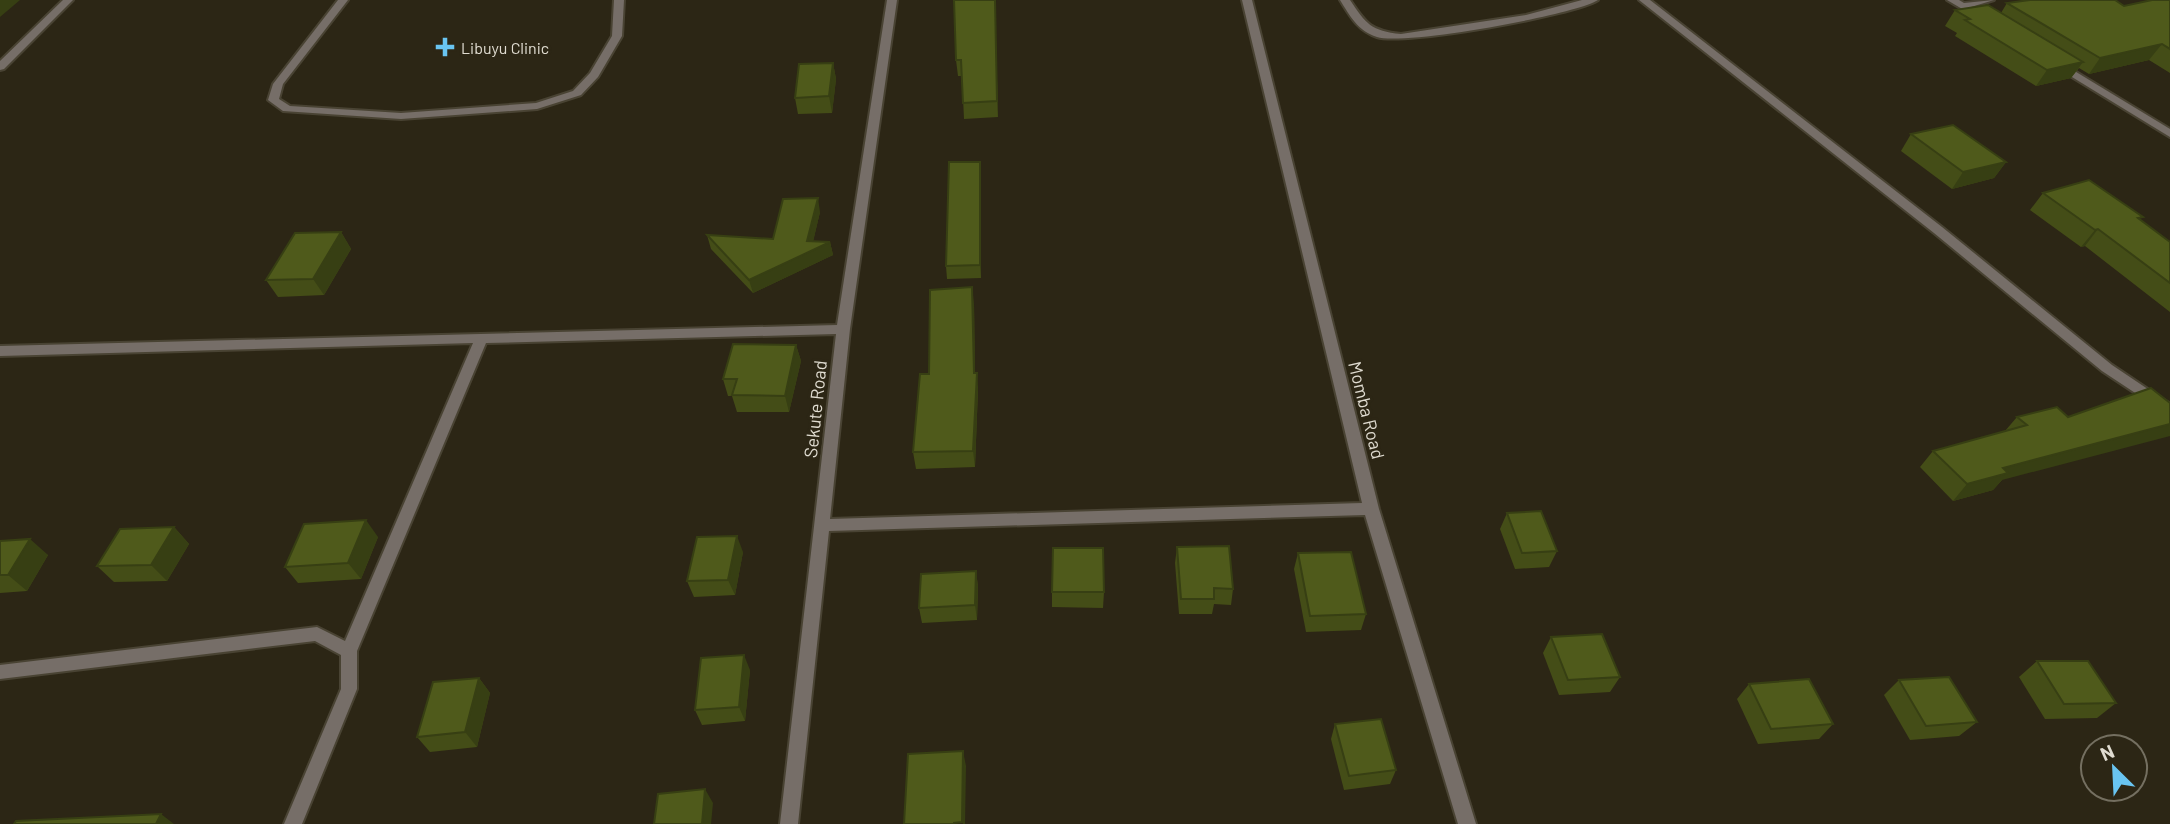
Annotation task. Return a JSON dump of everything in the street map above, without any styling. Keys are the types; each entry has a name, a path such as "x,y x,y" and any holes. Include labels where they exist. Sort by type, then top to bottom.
{"street":[{"path":"0,67 68,0"},
{"path":"343,0 278,84 273,100 287,109 401,116 537,106 557,100 577,93 594,75 617,36 619,0"},
{"name":"Sekute Road","path":"789,824 843,329 892,0"},
{"name":"Momba Road","path":"1247,0 1371,509 1467,824"},
{"path":"1345,0 1361,25 1378,35 1401,37 1527,18 1593,0"},
{"path":"1644,0 1937,230 2107,368 2170,411"},
{"path":"1957,3 1989,0"},
{"path":"1957,3 1995,25"},
{"path":"2052,59 2170,134"},
{"path":"0,351 843,329"},
{"path":"293,824 349,690 349,651 482,337"},
{"path":"823,525 1371,509"},
{"path":"0,671 317,634 349,651"}],"building":[{"path":"954,0 995,0 997,101 963,103 961,60 956,60"},
{"path":"2030,0 2115,0 2124,6 2152,0 2170,0 2170,49 2162,44 2100,58 2007,3"},
{"path":"1988,5 2083,62 2047,70 1965,20 1970,19 1955,10"},
{"path":"833,63 829,96 795,98 799,64"},
{"path":"1953,125 2006,162 1963,172 1911,134"},
{"path":"949,162 980,162 980,265 946,266"},
{"path":"2089,180 2143,217 2138,218 2170,242 2170,283 2098,229 2095,230 2043,193"},
{"path":"818,198 807,241 830,242 749,280 707,235 773,239 783,199"},
{"path":"341,232 313,279 266,280 295,233"},
{"path":"972,287 974,373 977,373 973,451 913,452 920,374 929,374 930,290"},
{"path":"733,344 796,345 785,396 732,395 737,379 723,379"},
{"path":"2151,388 2170,403 2170,424 2003,468 2008,473 1967,484 1933,451 2027,425 2017,417 2057,407 2068,417"},
{"path":"1541,511 1557,551 1522,553 1507,513"},
{"path":"366,520 348,563 285,567 304,524"},
{"path":"174,527 151,565 97,566 120,529"},
{"path":"737,536 728,580 687,581 697,537"},
{"path":"30,539 8,575 0,575 0,541"},
{"path":"1229,546 1233,589 1214,588 1214,599 1181,599 1177,547"},
{"path":"1053,548 1103,548 1104,592 1052,592"},
{"path":"1351,552 1366,614 1310,616 1298,553"},
{"path":"976,571 975,605 919,608 921,574"},
{"path":"1602,634 1620,677 1568,680 1551,637"},
{"path":"744,655 739,707 695,710 701,658"},
{"path":"2037,661 2088,661 2116,703 2064,704"},
{"path":"1949,677 1977,722 1926,726 1899,680"},
{"path":"479,678 465,732 417,737 433,682"},
{"path":"1809,679 1833,724 1771,729 1749,684"},
{"path":"1381,719 1396,770 1349,776 1335,724"},
{"path":"963,751 962,822 904,824 908,754"},
{"path":"705,789 702,824 654,824 658,794"},
{"path":"161,814 156,824 14,824 16,821"}],"place":[{"name":"Libuyu Clinic","path":"445,47"}]}
